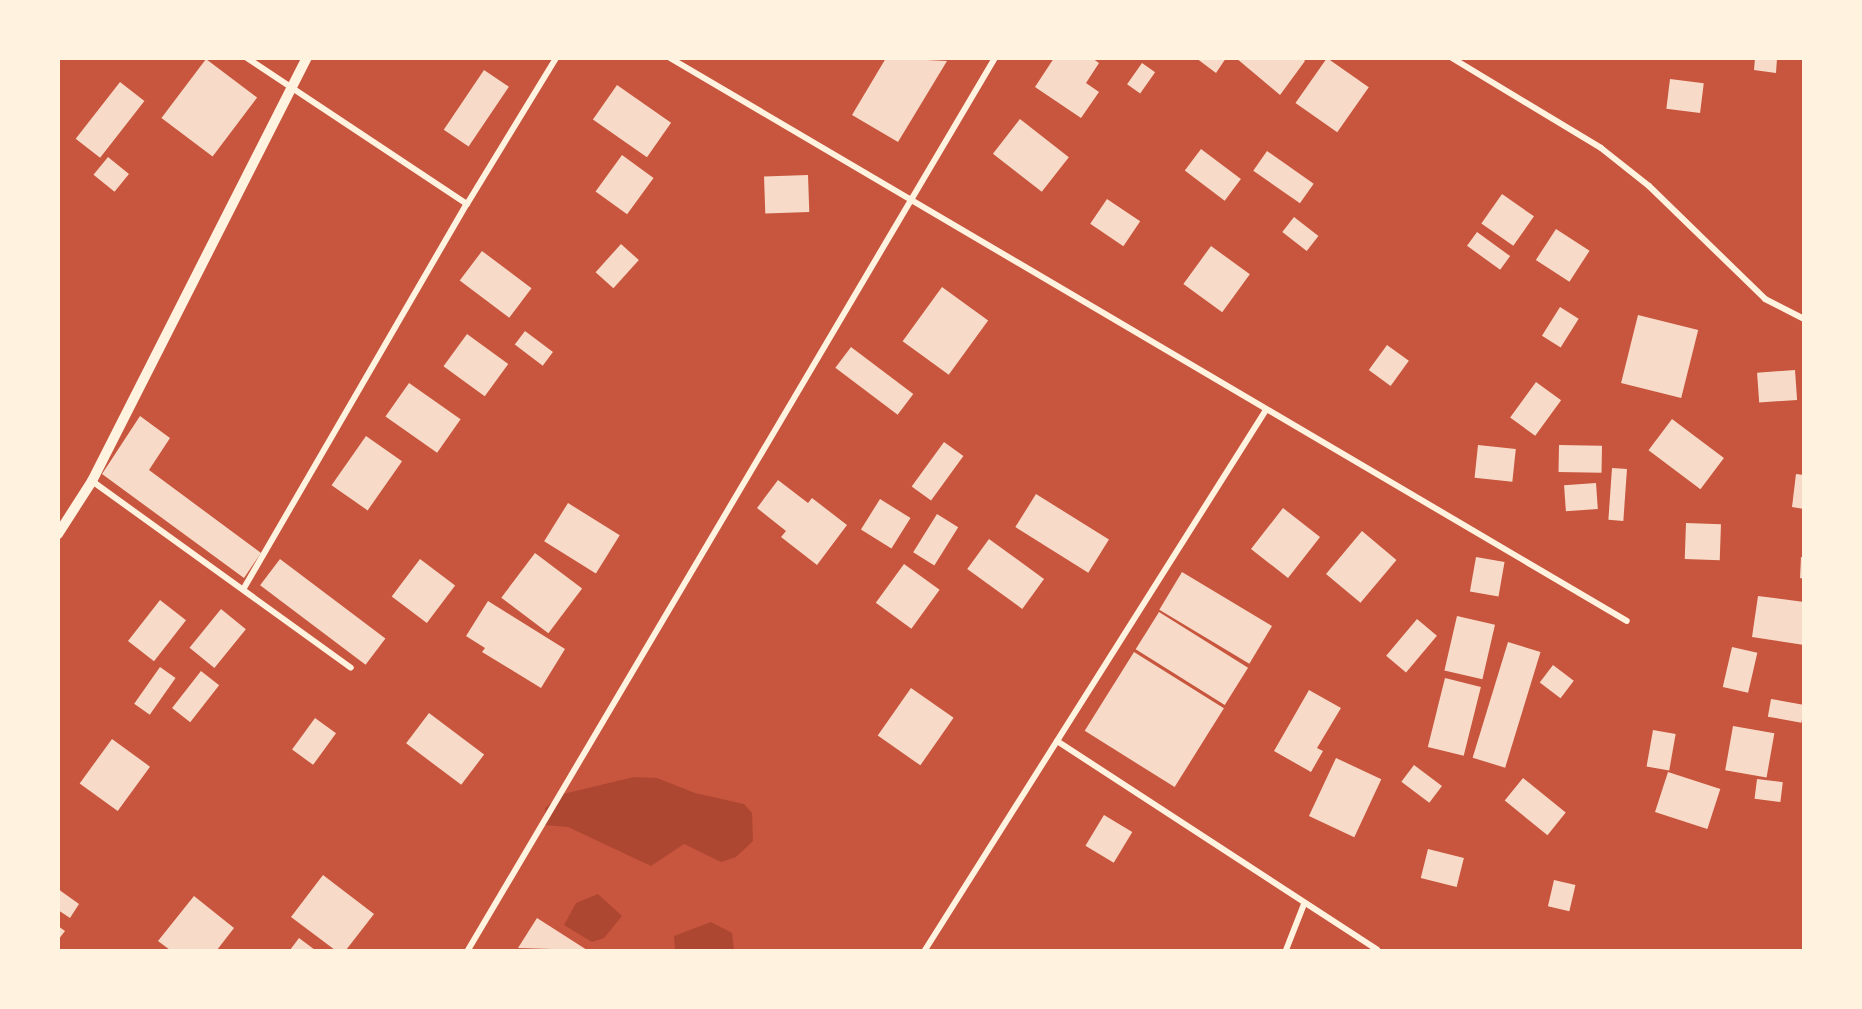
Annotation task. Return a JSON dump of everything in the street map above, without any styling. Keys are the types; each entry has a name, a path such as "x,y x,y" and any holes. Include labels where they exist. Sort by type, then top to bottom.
{"street":[{"path":"247,58 291,90 467,204"},
{"path":"58,534 92,481 307,58"},
{"path":"244,588 467,204 556,58"},
{"path":"670,58 1627,621"},
{"path":"468,951 995,58"},
{"path":"1452,58 1601,148 1649,186 1765,299 1803,319"},
{"path":"925,951 1266,410"},
{"path":"92,481 244,588 351,668"},
{"path":"1058,741 1377,951"},
{"path":"1286,951 1304,904"}],"shaded area":[{"path":"634,777 657,778 695,793 744,804 752,813 753,841 736,857 721,862 684,844 651,866 568,827 545,825 545,808 563,794"},
{"path":"598,894 622,916 604,938 592,942 564,925 576,903"},
{"path":"711,922 732,933 734,950 675,950 674,936"}],"building":[{"path":"886,58 947,61 898,142 852,115"},
{"path":"1054,58 1092,58 1099,63 1086,83 1099,92 1081,118 1035,87"},
{"path":"1196,58 1226,58 1216,73"},
{"path":"1236,58 1302,58 1305,61 1280,95"},
{"path":"1327,58 1369,87 1337,132 1295,103"},
{"path":"1755,58 1777,58 1776,73 1754,70"},
{"path":"206,59 257,98 213,157 161,118"},
{"path":"1142,63 1155,72 1140,93 1127,84"},
{"path":"484,70 509,87 469,146 444,130"},
{"path":"1670,79 1704,83 1700,113 1666,109"},
{"path":"120,82 144,101 100,158 76,139"},
{"path":"617,85 671,123 647,157 593,119"},
{"path":"1020,119 1069,157 1042,192 993,154"},
{"path":"1201,149 1241,179 1225,201 1185,171"},
{"path":"1267,151 1314,184 1300,203 1253,171"},
{"path":"622,155 654,178 627,214 596,191"},
{"path":"108,157 129,174 115,192 94,175"},
{"path":"808,175 809,212 765,214 764,177"},
{"path":"1502,194 1534,216 1513,246 1481,223"},
{"path":"1107,199 1140,221 1123,246 1090,224"},
{"path":"1294,217 1318,236 1307,251 1282,232"},
{"path":"1556,229 1590,251 1569,282 1536,260"},
{"path":"1477,232 1510,256 1500,270 1467,246"},
{"path":"621,244 639,260 613,288 596,272"},
{"path":"1211,246 1250,274 1222,312 1183,284"},
{"path":"482,251 532,288 509,318 460,281"},
{"path":"942,287 988,321 949,375 903,341"},
{"path":"1560,307 1579,319 1561,347 1542,336"},
{"path":"1638,315 1698,330 1681,398 1621,383"},
{"path":"525,331 553,352 543,366 515,345"},
{"path":"467,334 508,364 485,396 443,366"},
{"path":"1387,345 1409,361 1391,386 1369,370"},
{"path":"851,347 913,394 898,415 835,368"},
{"path":"1795,370 1797,400 1759,403 1757,373"},
{"path":"1536,382 1561,400 1535,436 1510,418"},
{"path":"409,383 461,419 437,453 385,417"},
{"path":"140,416 170,438 149,470 261,553 244,578 102,474"},
{"path":"1672,419 1724,458 1700,489 1649,450"},
{"path":"366,436 402,461 368,510 332,485"},
{"path":"944,442 963,456 931,501 912,486"},
{"path":"1478,445 1516,449 1512,482 1475,478"},
{"path":"1559,445 1602,446 1602,473 1559,472"},
{"path":"1612,468 1627,469 1623,521 1608,520"},
{"path":"1796,474 1804,475 1804,509 1792,507"},
{"path":"778,480 808,503 812,498 847,525 817,565 781,537 786,531 757,508"},
{"path":"1596,483 1598,509 1566,511 1564,485"},
{"path":"1036,494 1109,540 1088,573 1015,527"},
{"path":"880,499 911,518 891,549 861,530"},
{"path":"568,503 620,535 596,573 544,541"},
{"path":"1283,508 1320,537 1288,578 1251,549"},
{"path":"937,514 958,527 934,565 913,552"},
{"path":"1686,523 1721,524 1720,560 1685,559"},
{"path":"1362,531 1396,560 1360,603 1326,574"},
{"path":"989,539 1044,579 1022,609 967,569"},
{"path":"535,553 582,589 548,633 501,598"},
{"path":"1476,557 1505,562 1498,597 1470,591"},
{"path":"1801,557 1804,557 1804,579 1800,578"},
{"path":"280,559 385,638 366,665 260,585"},
{"path":"420,559 455,585 427,623 392,597"},
{"path":"904,564 940,590 911,629 876,603"},
{"path":"1182,572 1272,626 1249,664 1159,610"},
{"path":"1758,596 1804,602 1804,645 1752,637"},
{"path":"160,600 186,620 154,661 128,641"},
{"path":"488,601 565,649 541,688 482,652 485,648 466,636"},
{"path":"221,609 246,629 214,668 190,648"},
{"path":"1159,612 1248,668 1225,705 1136,649"},
{"path":"1457,616 1495,625 1482,679 1444,671"},
{"path":"1417,619 1437,636 1406,672 1386,656"},
{"path":"1508,642 1541,652 1505,768 1473,758"},
{"path":"1732,647 1757,653 1748,693 1723,687"},
{"path":"1134,652 1224,708 1175,787 1085,731"},
{"path":"1553,665 1574,681 1561,698 1540,683"},
{"path":"160,667 176,678 150,715 134,704"},
{"path":"201,671 219,685 190,722 172,708"},
{"path":"1445,678 1481,687 1464,756 1428,747"},
{"path":"911,688 954,718 920,765 878,736"},
{"path":"1309,690 1341,708 1317,748 1323,751 1311,772 1274,751"},
{"path":"1771,699 1804,705 1801,723 1768,717"},
{"path":"429,713 484,755 461,785 406,743"},
{"path":"315,718 336,733 313,765 292,750"},
{"path":"1733,726 1774,733 1767,778 1725,770"},
{"path":"1653,730 1676,734 1669,770 1647,766"},
{"path":"112,739 150,767 118,811 80,783"},
{"path":"1336,758 1381,779 1354,837 1309,816"},
{"path":"1414,765 1442,786 1429,803 1401,782"},
{"path":"1668,772 1720,789 1707,829 1655,812"},
{"path":"1523,778 1566,813 1547,835 1505,801"},
{"path":"1757,779 1783,782 1780,802 1755,799"},
{"path":"1104,815 1132,832 1114,863 1085,846"},
{"path":"1428,849 1464,858 1457,887 1421,878"},
{"path":"323,875 374,914 346,950 335,950 291,917"},
{"path":"1554,880 1575,885 1569,911 1548,906"},
{"path":"58,889 79,904 70,918 58,910"},
{"path":"194,896 234,928 217,950 170,950 158,941"},
{"path":"537,918 587,950 518,948"},
{"path":"58,926 65,931 58,940"},
{"path":"299,938 315,950 290,950"}]}
